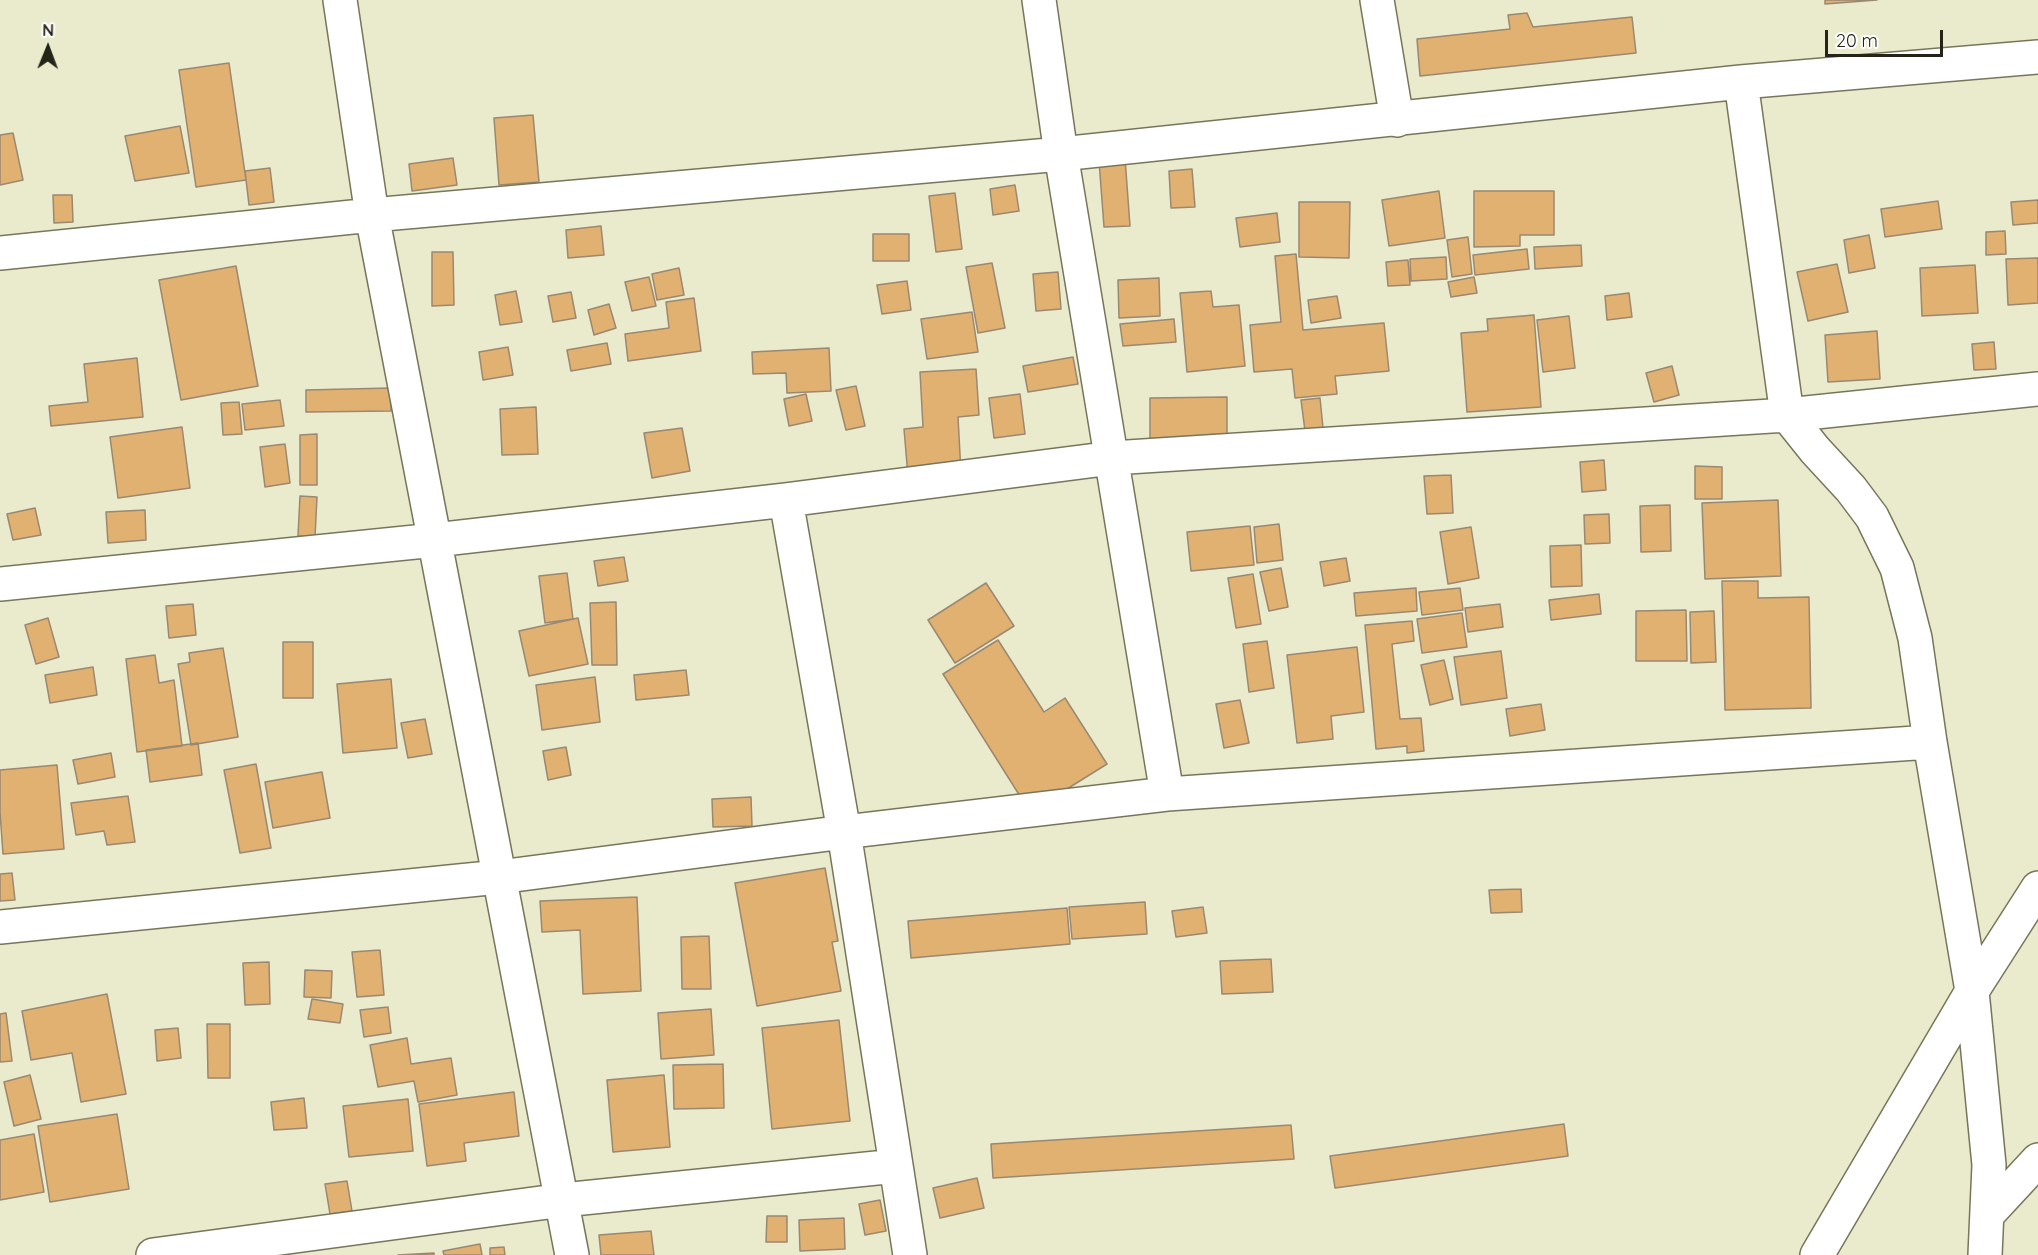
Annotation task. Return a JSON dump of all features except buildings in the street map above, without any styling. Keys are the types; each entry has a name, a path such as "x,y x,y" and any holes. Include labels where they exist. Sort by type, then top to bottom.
{"street":[{"path":"340,0 372,215 572,1255"},
{"path":"1039,0 1061,154 1167,794"},
{"path":"1377,0 1397,120"},
{"path":"0,253 372,215 1061,154 1741,82 2038,57"},
{"path":"1741,82 1787,416 1851,489 1872,518 1897,567 1915,638 1972,991 1989,1165 1985,1255"},
{"path":"0,584 435,540 786,500 1112,458 1787,416 2038,389"},
{"path":"786,500 844,832 910,1255"},
{"path":"0,927 499,877 844,832 1167,794 1930,742"},
{"path":"1817,1255 1972,991 2038,888"},
{"path":"1987,1215 2038,1160"},
{"path":"153,1255 563,1200 896,1166"}]}
